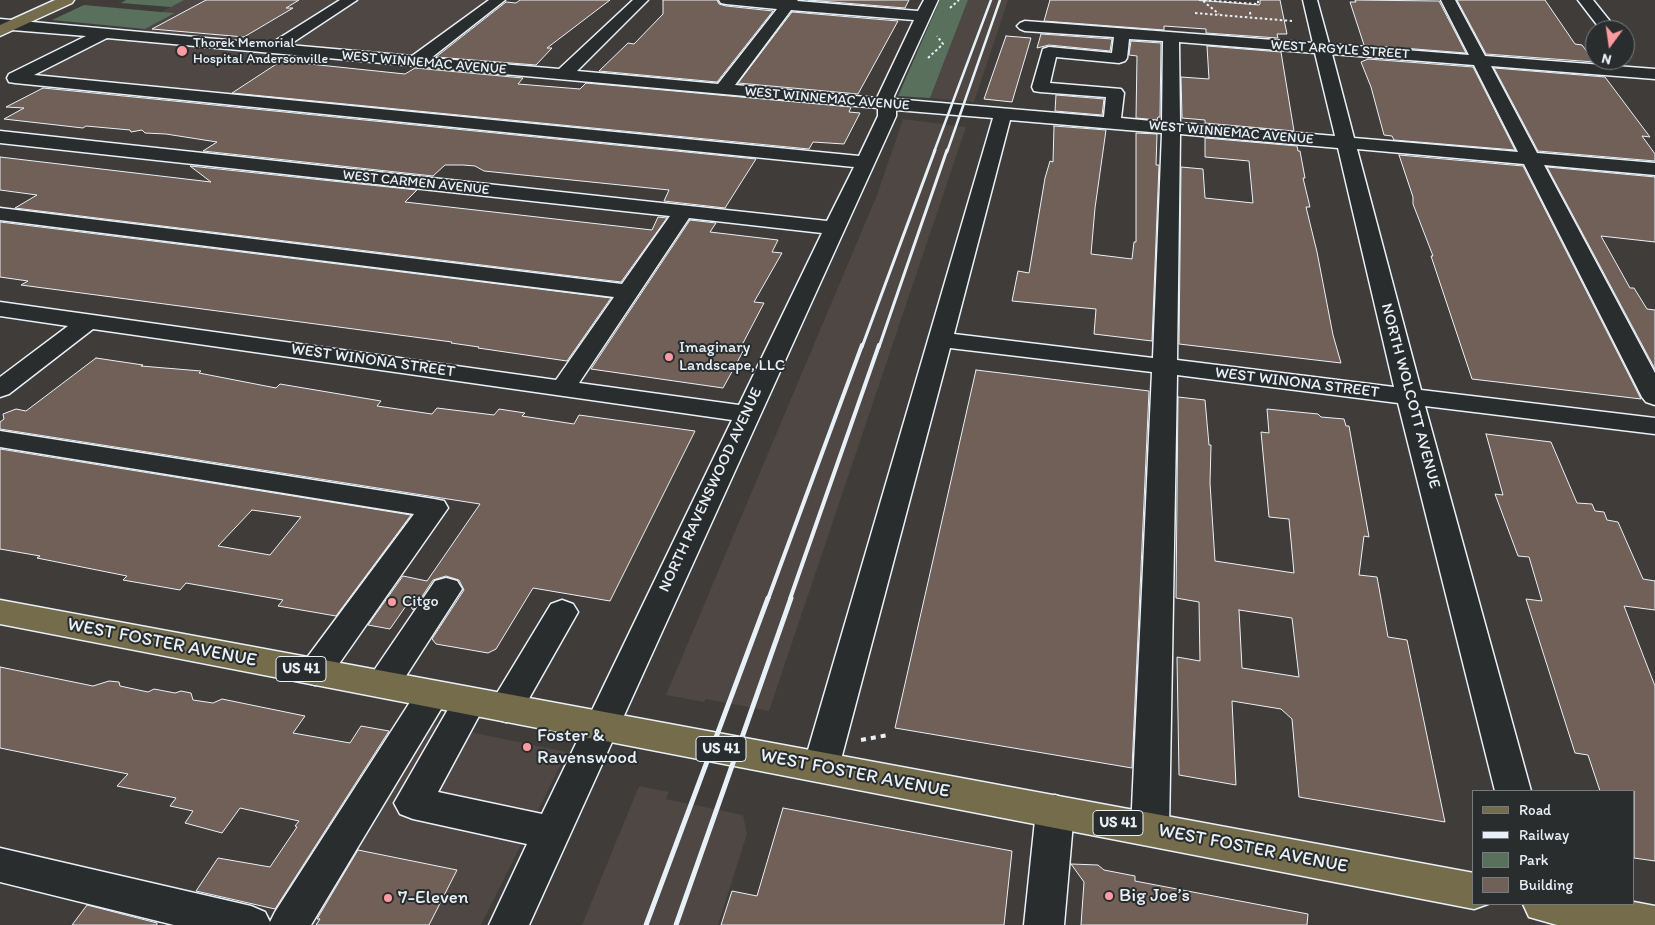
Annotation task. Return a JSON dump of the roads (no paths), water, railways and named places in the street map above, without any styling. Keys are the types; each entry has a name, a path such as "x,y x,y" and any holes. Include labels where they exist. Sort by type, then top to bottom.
{"main road":[{"path":"3,25 40,0"},
{"path":"3,25 68,0"},
{"name":"WEST FOSTER AVENUE","path":"0,612 1472,891"},
{"path":"1548,905 1655,925"}],"street":[{"path":"272,49 350,0"},
{"path":"416,62 498,0"},
{"path":"563,75 642,0"},
{"path":"726,0 789,2 923,16"},
{"name":"NORTH RAVENSWOOD AVENUE","path":"509,925 746,414 887,116 885,96 931,0"},
{"name":"NORTH WOLCOTT AVENUE","path":"1310,0 1410,397 1513,790"},
{"path":"1448,0 1655,397"},
{"path":"1585,0 1601,20"},
{"path":"724,90 789,2"},
{"name":"WEST WINNEMAC AVENUE","path":"3,25 724,90 1655,169"},
{"name":"WEST ARGYLE STREET","path":"1025,26 1649,74"},
{"path":"1112,123 1115,93 1040,87 1049,52 1119,58 1122,33"},
{"path":"8,82 103,34"},
{"path":"1150,829 1165,367 1171,128 1171,37"},
{"path":"1635,62 1649,74 1655,89"},
{"path":"8,82 865,162"},
{"path":"821,767 1003,114"},
{"name":"WEST CARMEN AVENUE","path":"0,137 833,228"},
{"path":"563,388 684,212"},
{"path":"0,214 629,292"},
{"name":"WEST WINONA STREET","path":"0,309 746,414"},
{"path":"0,389 89,322"},
{"name":"WEST WINONA STREET","path":"939,339 1655,426"},
{"path":"0,439 434,508 315,672"},
{"path":"384,684 446,589"},
{"path":"506,708 562,612"},
{"path":"290,925 434,694"},
{"path":"470,701 413,803 552,833"},
{"path":"1044,925 1055,811"},
{"path":"0,865 251,925"},
{"path":"1543,905 1548,925"}],"railway":[{"path":"934,152 991,0"},
{"path":"947,152 1000,0"},
{"path":"862,347 935,150"},
{"path":"879,347 947,150"},
{"path":"768,599 862,345"},
{"path":"790,599 879,345"},
{"path":"646,925 768,598"},
{"path":"676,925 791,598"}],"place":[{"name":"Thorek Memorial Hospital Andersonville","path":"182,51"},
{"name":"Imaginary Landscape, LLC","path":"669,357"},
{"name":"Citgo","path":"392,602"},
{"name":"Foster & Ravenswood","path":"527,747"},
{"name":"Big Joe’s","path":"1109,896"},
{"name":"7-Eleven","path":"388,898"}]}
